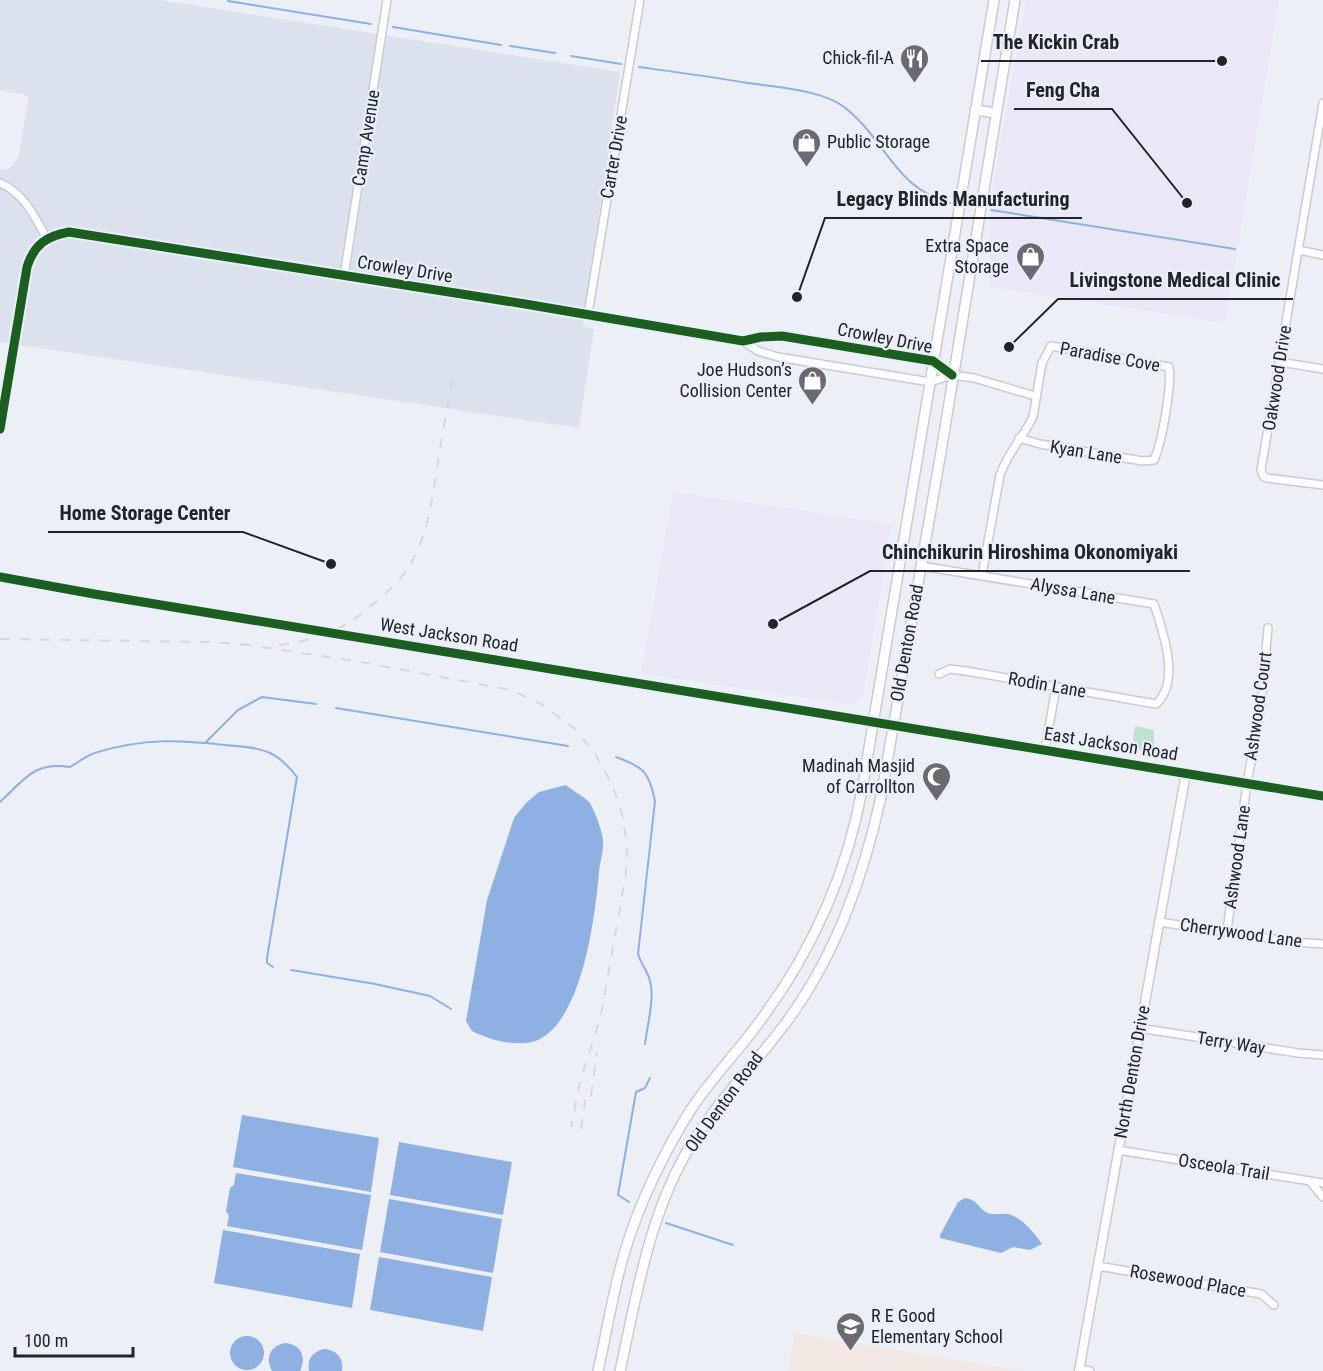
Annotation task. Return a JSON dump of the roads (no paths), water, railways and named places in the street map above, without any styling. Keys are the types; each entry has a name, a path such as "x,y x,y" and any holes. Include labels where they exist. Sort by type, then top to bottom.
{"main road":[{"name":"Old Denton Road","path":"598,1371 615,1291 636,1218 664,1158 690,1111 708,1085 757,1026 790,980 825,915 848,852 858,812 994,0"},
{"name":"Old Denton Road","path":"620,1371 640,1279 658,1216 684,1156 703,1125 794,1011 824,963 847,915 871,842 881,797 921,566 1015,0"},
{"path":"975,110 996,113"},
{"path":"708,1085 724,1098"}],"street":[{"name":"Camp Avenue","path":"344,276 387,0"},
{"name":"Carter Drive","path":"588,314 640,0"},
{"name":"Oakwood Drive","path":"1323,103 1320,140 1261,470 1263,476 1323,485"},
{"path":"0,183 9,187 29,208 47,238 32,253 27,267 0,429"},
{"name":"Crowley Drive","path":"47,238 69,232 82,233 588,314 743,341 759,351 778,357 930,382 952,375"},
{"path":"1299,250 1323,255"},
{"name":"Crowley Drive","path":"743,341 782,336 933,361 952,375"},
{"name":"Paradise Cove","path":"1035,396 1041,363 1051,346 1169,367 1169,385 1158,453 1154,460"},
{"path":"1280,362 1323,369"},
{"path":"952,375 981,380 1035,396 1032,417 1003,467 996,487 982,575"},
{"name":"Kyan Lane","path":"1019,438 1051,446 1143,461 1154,460"},
{"name":"Alyssa Lane","path":"921,566 1154,604 1168,645 1168,678 1165,695 1156,704"},
{"name":"West Jackson Road","path":"0,576 94,594 893,725"},
{"name":"Ashwood Court","path":"1246,783 1261,705 1268,628"},
{"name":"Rodin Lane","path":"939,674 950,669 1156,704"},
{"path":"1044,750 1056,687"},
{"name":"East Jackson Road","path":"893,725 1323,796"},
{"name":"North Denton Drive","path":"1079,1370 1186,773"},
{"name":"Ashwood Lane","path":"1227,931 1246,783"},
{"name":"Cherrywood Lane","path":"1159,922 1294,942 1323,944"},
{"name":"Terry Way","path":"1139,1028 1323,1055"},
{"name":"Osceola Trail","path":"1118,1150 1323,1183"},
{"path":"1310,1181 1323,1197"},
{"name":"Rosewood Place","path":"1098,1266 1261,1294 1274,1305"},
{"path":"1079,1370 1090,1371"}],"water":[{"path":"566,785 591,804 603,840 594,914 584,965 566,1011 553,1029 538,1040 530,1042 513,1043 495,1040 472,1031 466,1021 487,900 514,818 539,792"},
{"path":"242,1115 379,1138 371,1192 233,1167"},
{"path":"399,1142 512,1162 503,1215 390,1195"},
{"path":"236,1173 371,1195 362,1250 227,1226 229,1216 226,1211 230,1188 234,1185"},
{"path":"965,1198 973,1201 988,1213 1008,1214 1016,1217 1042,1244 1030,1250 1013,1247 1001,1253 940,1238 958,1202"},
{"path":"389,1199 502,1219 493,1273 380,1252"},
{"path":"223,1230 360,1254 352,1308 214,1283"},
{"path":"379,1257 492,1277 483,1331 370,1310"},
{"path":"247,1336 259,1341 264,1353 259,1365 247,1370 235,1365 230,1353 235,1341"},
{"path":"285,1343 295,1346 301,1352 303,1361 300,1371 272,1371 269,1362 270,1353"},
{"path":"324,1349 333,1351 339,1356 342,1371 309,1371 311,1357"}],"waterway":[{"path":"228,1 371,24"},
{"path":"393,27 501,45"},
{"path":"510,46 555,53"},
{"path":"571,56 621,64"},
{"path":"639,67 798,90 835,101 858,120 903,174 916,186 931,196 950,203"},
{"path":"991,210 1235,249"},
{"path":"206,742 238,710 262,697 316,704"},
{"path":"336,708 568,746"},
{"path":"0,802 30,774 38,770 47,767 70,767 94,753 131,744 162,741 192,742 248,747 274,755 297,777 267,958 267,963 273,967"},
{"path":"616,757 633,764 644,772 655,801 638,954 651,988 645,1044"},
{"path":"291,970 430,996 451,1009"},
{"path":"629,1202 618,1195 636,1092 645,1088 650,1078"},
{"path":"666,1223 733,1245"}],"railway":[{"path":"279,645 304,641 339,628 360,615 406,571 419,546 428,518 454,367"},
{"path":"0,639 209,642 249,645"},
{"path":"242,644 361,662 511,690 541,704 574,728 596,755 612,784 623,817 627,846 626,873 601,1015 580,1082 571,1127"},
{"path":"591,1096 597,1052"},
{"path":"581,1129 587,1088"}],"place":[{"name":"The Kickin Crab","path":"1222,61"},
{"name":"Chick-fil-A","path":"915,84"},
{"name":"Public Storage","path":"806,168"},
{"name":"Feng Cha","path":"1187,203"},
{"name":"Extra Space Storage","path":"1030,282"},
{"name":"Legacy Blinds Manufacturing","path":"797,297"},
{"name":"Livingstone Medical Clinic","path":"1009,347"},
{"name":"Joe Hudson’s Collision Center","path":"813,406"},
{"name":"Home Storage Center","path":"331,564"},
{"name":"Chinchikurin Hiroshima Okonomiyaki","path":"773,624"},
{"name":"Madinah Masjid of Carrollton","path":"936,802"},
{"name":"R E Good Elementary School","path":"850,1352"}]}
